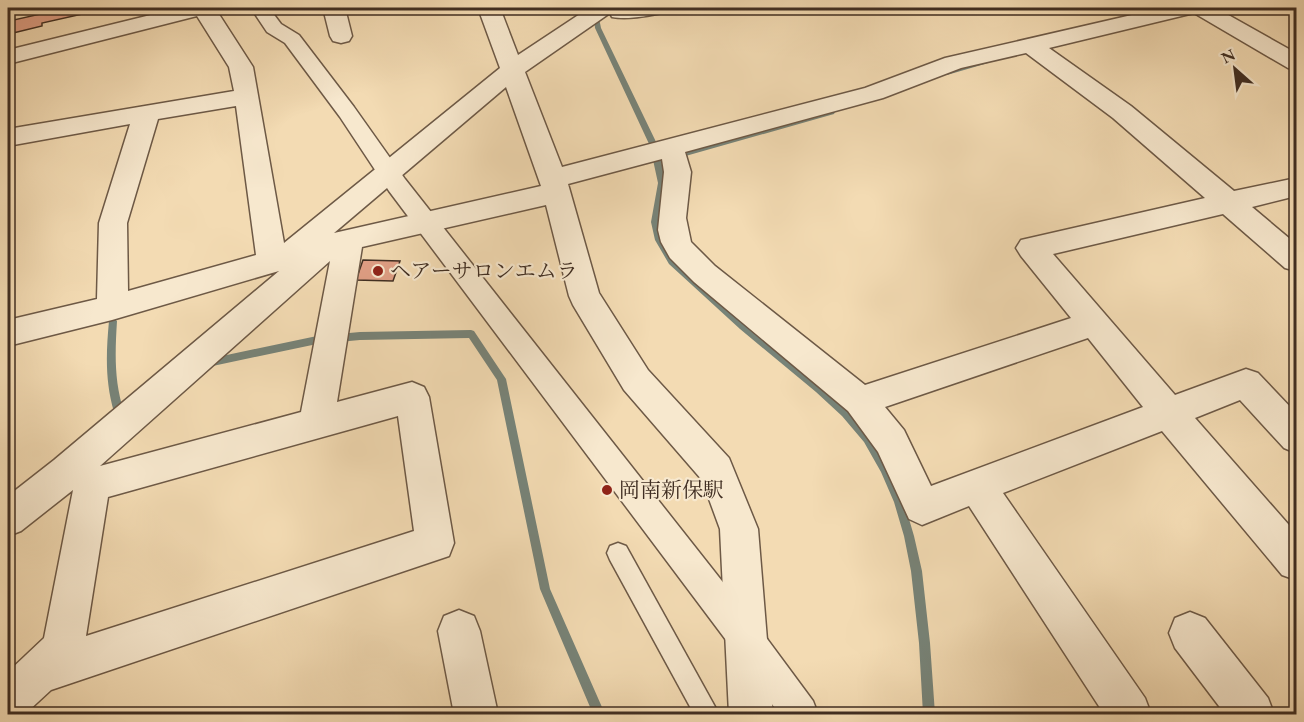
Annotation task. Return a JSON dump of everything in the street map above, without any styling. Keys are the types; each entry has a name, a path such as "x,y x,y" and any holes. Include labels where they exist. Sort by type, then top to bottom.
{"street":[{"path":"8,57 203,8 241,67 248,96 310,250 331,338 316,423"},
{"path":"260,8 274,28 292,39 425,222 747,640 800,714"},
{"path":"334,8 341,36"},
{"path":"489,8 554,186 584,296 636,380 716,470 739,529 751,714"},
{"path":"8,518 67,472 310,250 514,75 612,10 654,8"},
{"path":"8,333 112,308 310,250 425,222 554,186 874,93 953,63 1188,8"},
{"path":"1201,8 1296,63"},
{"path":"1029,45 1122,112 1296,261"},
{"path":"8,136 248,96"},
{"path":"112,308 113,223 147,112"},
{"path":"667,153 680,167 672,225 676,242 687,256 713,280 860,401 891,441 922,507 1246,382 1296,437"},
{"path":"1296,187 1031,248 1296,561"},
{"path":"860,401 1095,323"},
{"path":"17,714 17,705 8,702 38,673 63,649 92,485 412,397 435,543 38,673"},
{"path":"977,487 1129,714"},
{"path":"459,631 476,714"},
{"path":"1190,633 1252,714"}],"lane":[{"path":"618,553 707,714"}],"building":[{"path":"54,8 109,8 42,23 42,26 9,34 9,21 54,11"},
{"name":"ヘアーサロンエムラ","path":"363,260 400,261 393,281 356,280"}],"waterway":[{"path":"596,18 598,28 654,146 662,183 655,222 659,240 672,262 845,413 867,439 885,469 899,502 916,571 925,643 929,714"},
{"path":"947,73 986,62"},
{"path":"675,157 832,112"},
{"path":"113,321 111,377 119,412"},
{"path":"208,363 317,340 360,336 471,334 501,379 545,589 599,714"}],"place":[{"name":"ヘアーサロンエムラ","path":"378,271"},
{"name":"岡南新保駅","path":"607,490"}]}
